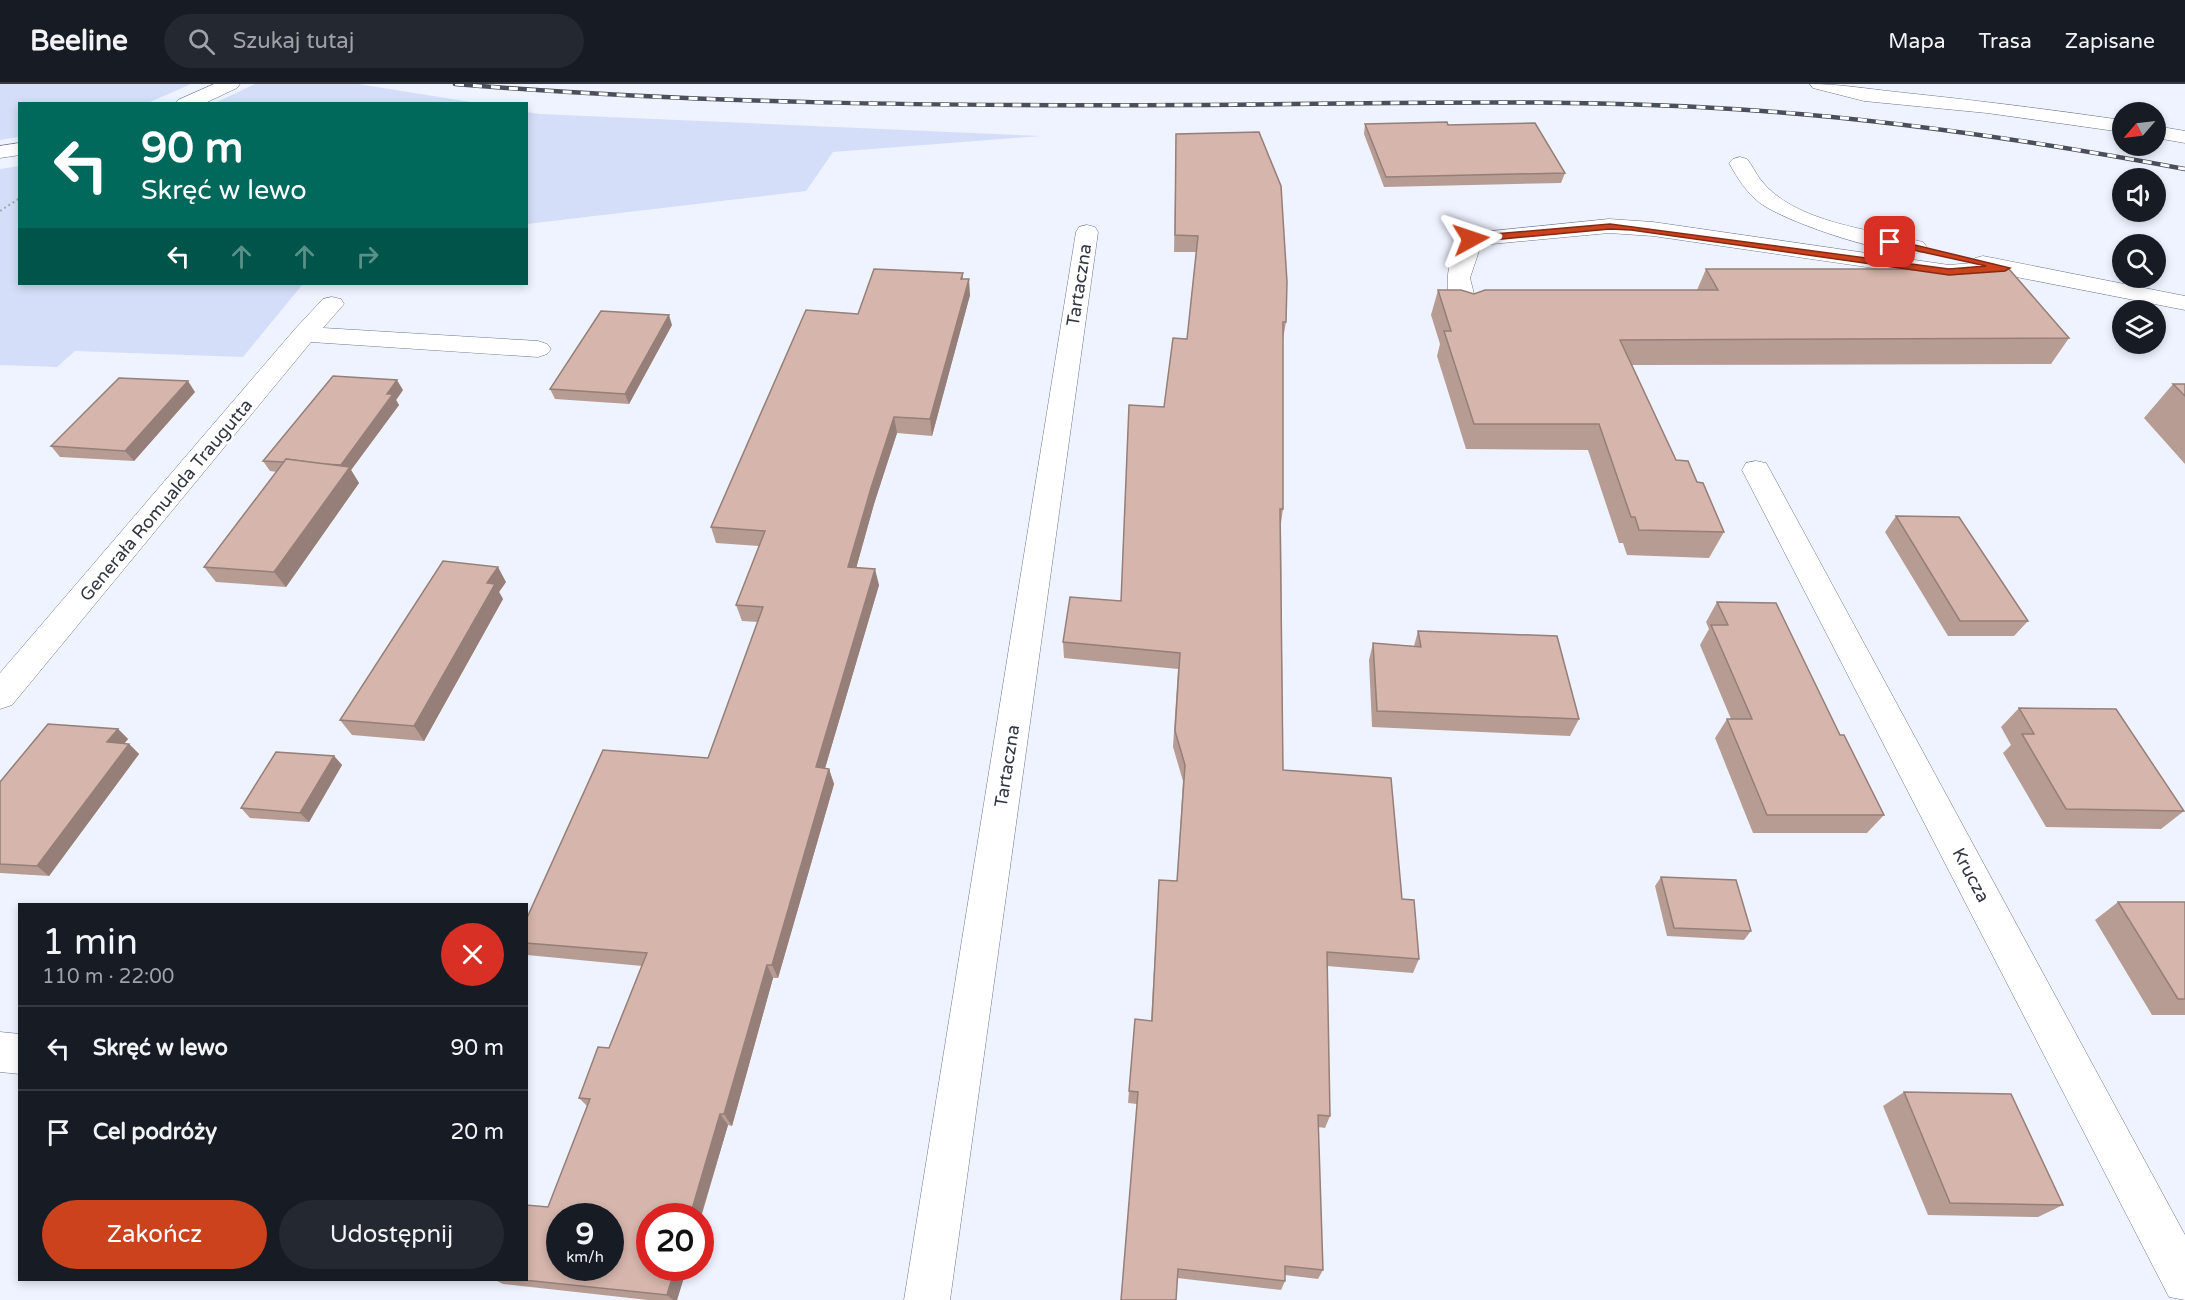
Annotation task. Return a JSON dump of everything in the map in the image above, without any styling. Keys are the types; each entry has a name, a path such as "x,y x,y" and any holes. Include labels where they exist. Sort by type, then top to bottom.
{"street":[{"path":"190,102 230,84"},
{"path":"1820,84 1864,95 1987,107 2112,125"},
{"path":"2166,134 2185,137"},
{"path":"0,152 18,149"},
{"path":"1740,163 1744,175 1754,187 1798,215 1822,225 2005,268 2185,303"},
{"path":"1466,310 1458,278 1471,239 1610,226 1653,229 1949,272 2005,268"},
{"name":"Tartaczna","path":"927,1300 1087,232"},
{"name":"Generała Romualda Traugutta","path":"0,696 304,334 332,304"},
{"path":"304,334 537,349"},
{"name":"Krucza","path":"1756,470 2185,1281"},
{"path":"0,1052 18,1054"}],"path":[{"path":"0,211 18,199"}],"shaded area":[{"path":"0,84 191,84 150,102 18,102 18,137 0,140"},
{"path":"255,84 358,84 471,102 217,102"},
{"path":"528,112 1041,136 833,152 806,191 528,224"},
{"path":"18,166 18,285 302,285 243,357 75,351 57,367 0,365 0,169"}],"building":[{"path":"1447,122 1448,125 1535,123 1565,173 1386,177 1365,124"},
{"path":"1259,132 1281,186 1287,282 1286,322 1283,322 1283,509 1280,509 1283,770 1391,778 1402,899 1414,900 1419,959 1327,952 1330,1116 1318,1115 1323,1270 1285,1266 1285,1281 1178,1269 1176,1300 1121,1300 1138,1092 1129,1091 1135,1019 1152,1021 1159,880 1177,881 1185,765 1175,731 1180,653 1063,642 1070,597 1121,601 1129,405 1164,407 1173,338 1187,339 1198,236 1175,235 1176,134"},
{"path":"874,269 963,273 961,279 969,279 930,419 894,417 871,488 848,567 875,569 816,767 829,769 772,965 767,965 724,1114 720,1114 694,1203 636,1203 636,1281 671,1281 667,1295 528,1280 528,1205 546,1207 546,1281 624,1281 624,1203 550,1203 590,1099 579,1098 598,1047 609,1048 647,953 528,943 528,916 603,750 708,758 763,607 736,605 765,531 711,527 806,310 858,314"},
{"path":"1706,269 2009,269 2069,338 1620,340 1676,460 1688,461 1697,482 1703,483 1724,532 1639,530 1635,517 1631,517 1599,424 1474,424 1444,331 1451,331 1438,290 1461,290 1474,294 1485,290 1718,290"},
{"path":"601,311 669,315 625,394 550,389"},
{"path":"333,376 397,380 387,394 393,394 341,465 286,459 284,462 263,461"},
{"path":"119,378 188,381 125,451 51,446"},
{"path":"2173,384 2185,384 2185,396"},
{"path":"286,459 350,467 274,572 204,567"},
{"path":"1896,516 1959,517 2028,621 1960,621"},
{"path":"443,561 498,567 487,583 495,584 414,726 340,720"},
{"path":"1717,602 1776,603 1840,735 1844,735 1884,815 1767,815 1727,719 1752,719 1711,625 1728,625"},
{"path":"1418,631 1557,636 1579,719 1377,711 1373,643 1421,647"},
{"path":"2019,708 2116,709 2184,811 2066,809 2022,734 2034,734"},
{"path":"48,724 118,729 107,742 129,744 37,866 0,864 0,782"},
{"path":"276,752 334,756 300,813 241,808"},
{"path":"1661,877 1736,880 1751,931 1674,928"},
{"path":"2118,902 2185,902 2185,999 2178,999"},
{"path":"1904,1092 2011,1094 2063,1205 1950,1203"}],"railway":[{"path":"455,84 729,100 912,104 1187,105 1475,102 1690,107 1815,115 1921,127 2080,150 2185,169"}],"route":[{"path":"1471,239 1610,226 1653,229 1949,272 2005,268 1890,242"}]}
